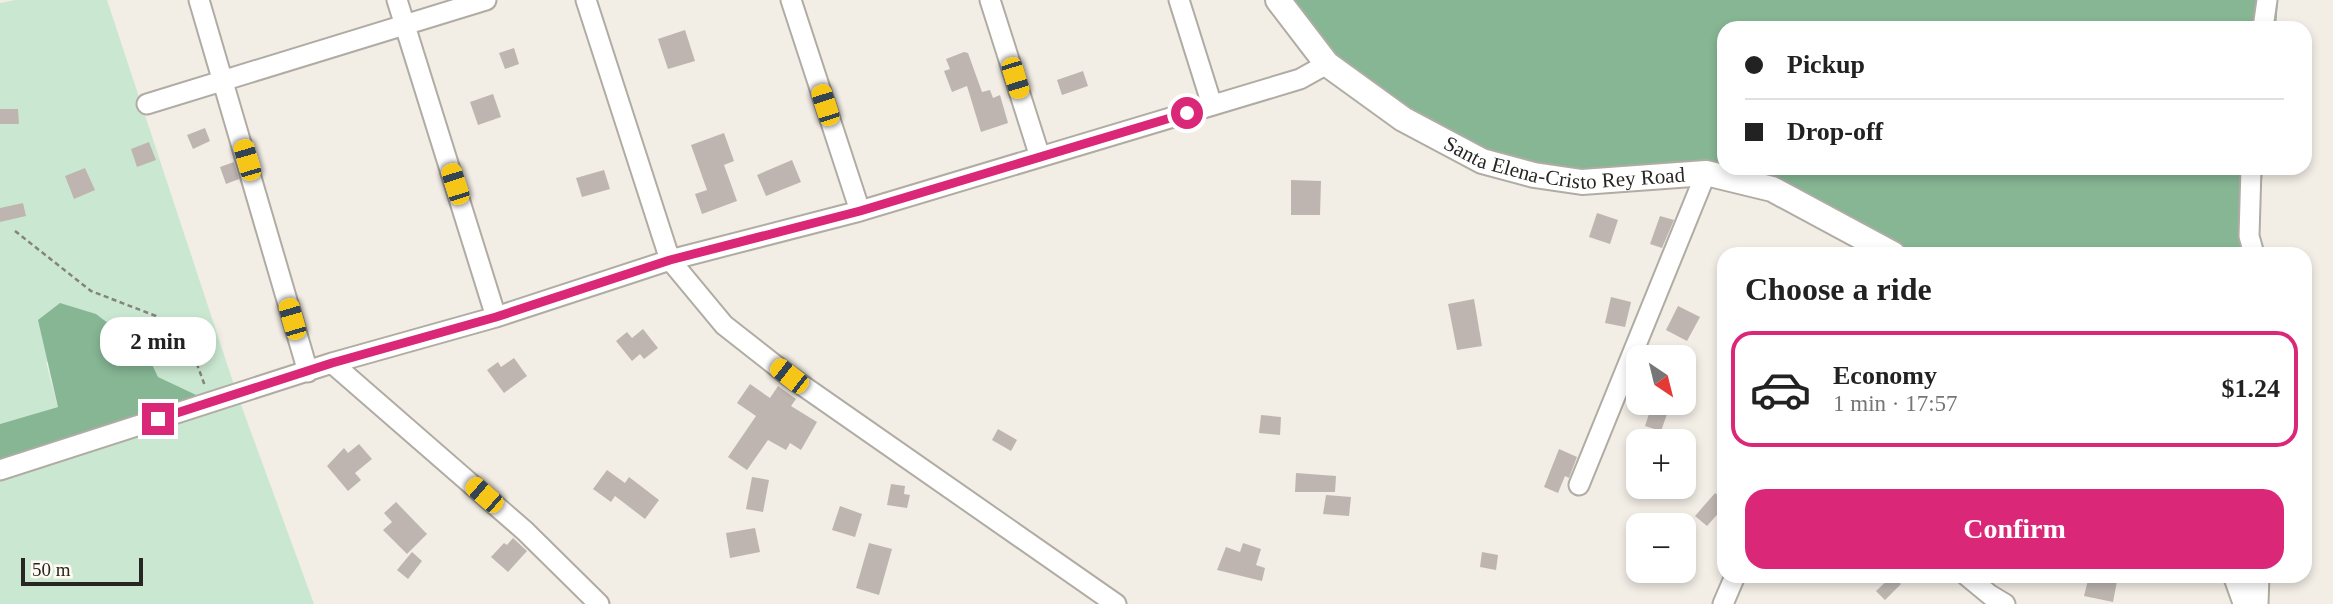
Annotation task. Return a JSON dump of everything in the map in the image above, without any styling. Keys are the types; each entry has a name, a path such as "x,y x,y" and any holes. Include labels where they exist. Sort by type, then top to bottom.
{"main road":[{"name":"Santa Elena-Cristo Rey Road","path":"1278,0 1327,64 1403,119 1482,161 1534,175 1582,181 1706,173 1772,189 1872,247"},
{"path":"2238,583 2246,604"}],"street":[{"path":"198,0 224,80 308,372"},
{"path":"397,0 496,317"},
{"path":"146,104 486,0"},
{"path":"586,0 670,260 724,326 789,376 1116,604"},
{"path":"791,0 860,211"},
{"path":"990,0 1040,157"},
{"path":"1179,0 1212,106"},
{"path":"2264,21 2267,0"},
{"path":"0,470 332,363 496,317 670,260 860,211 1212,106 1300,79 1327,64"},
{"path":"1579,485 1706,173"},
{"path":"2251,175 2249,236 2253,247"},
{"path":"332,363 525,531 599,604"},
{"path":"1723,604 1732,583"},
{"path":"1975,583 2005,604"},
{"path":"2258,604 2259,583"}],"path":[{"path":"15,231 91,291 156,316 194,356 211,402"}],"green space":[{"path":"15,0 107,0 237,394 314,604 0,604 0,470 157,377 146,352 46,362 58,407 0,424 0,3"},
{"path":"1278,0 2278,0 2276,21 1717,21 1717,175 2262,175 2257,247 1877,247 1706,173 1582,182 1482,161 1327,64"},
{"path":"60,303 96,314 146,352 158,377 211,402 0,470 0,424 58,407 38,320"}],"building":[{"path":"685,30 695,61 668,69 658,39"},
{"path":"514,48 519,64 505,69 499,53"},
{"path":"968,53 982,92 990,90 993,98 1000,95 1008,123 981,132 967,86 952,92 944,71 950,69 946,59"},
{"path":"1083,71 1088,86 1062,95 1057,80"},
{"path":"493,94 501,117 478,125 470,102"},
{"path":"0,109 18,109 19,124 0,124"},
{"path":"205,128 210,141 193,149 187,135"},
{"path":"724,133 734,161 724,165 737,201 702,214 695,194 707,190 691,145"},
{"path":"149,142 156,160 137,167 131,149"},
{"path":"792,160 801,182 766,196 757,175"},
{"path":"234,162 239,179 226,184 220,167"},
{"path":"85,168 95,190 74,199 65,176"},
{"path":"604,170 610,189 582,197 576,178"},
{"path":"1291,180 1321,181 1320,215 1291,215"},
{"path":"23,203 26,216 0,222 0,208"},
{"path":"1597,213 1618,220 1610,244 1589,237"},
{"path":"1660,216 1674,220 1662,248 1650,244"},
{"path":"1611,297 1631,302 1625,327 1605,323"},
{"path":"1474,299 1482,346 1457,350 1448,304"},
{"path":"1678,306 1700,317 1687,341 1666,330"},
{"path":"643,329 658,348 644,359 640,354 632,361 616,341 627,332 632,338"},
{"path":"514,358 527,376 504,393 487,370 498,362 501,367"},
{"path":"750,384 770,398 778,386 796,399 791,406 817,422 801,450 790,443 786,450 768,440 747,470 728,457 756,416 737,403"},
{"path":"1261,415 1281,417 1280,435 1259,433"},
{"path":"1649,415 1667,415 1662,429 1645,426"},
{"path":"998,429 1017,440 1011,451 992,440"},
{"path":"359,444 372,459 355,473 361,480 348,491 327,466 344,448 348,453"},
{"path":"1559,449 1577,457 1569,478 1565,476 1558,493 1544,487"},
{"path":"607,470 625,483 629,477 659,500 645,519 615,496 611,502 593,489"},
{"path":"1296,473 1336,476 1335,492 1295,492"},
{"path":"752,477 769,480 763,512 746,509"},
{"path":"891,484 905,486 904,494 910,495 907,508 887,505"},
{"path":"1715,493 1717,515 1707,526 1696,515"},
{"path":"1326,495 1351,497 1349,516 1323,514"},
{"path":"396,502 427,534 407,554 383,530 392,522 384,513"},
{"path":"840,506 862,514 855,537 832,530"},
{"path":"755,528 760,552 730,558 726,533"},
{"path":"513,538 527,551 508,572 491,557"},
{"path":"869,543 892,549 879,595 856,588"},
{"path":"1243,543 1261,549 1256,565 1265,568 1262,581 1217,570 1226,547 1240,552"},
{"path":"412,552 422,561 408,579 397,570"},
{"path":"1482,552 1498,555 1496,570 1480,567"},
{"path":"1885,583 1901,584 1885,600 1876,591"},
{"path":"2087,583 2117,583 2113,602 2084,596"}],"route":[{"path":"158,419 332,363 496,317 670,260 860,211 1187,113"}]}
